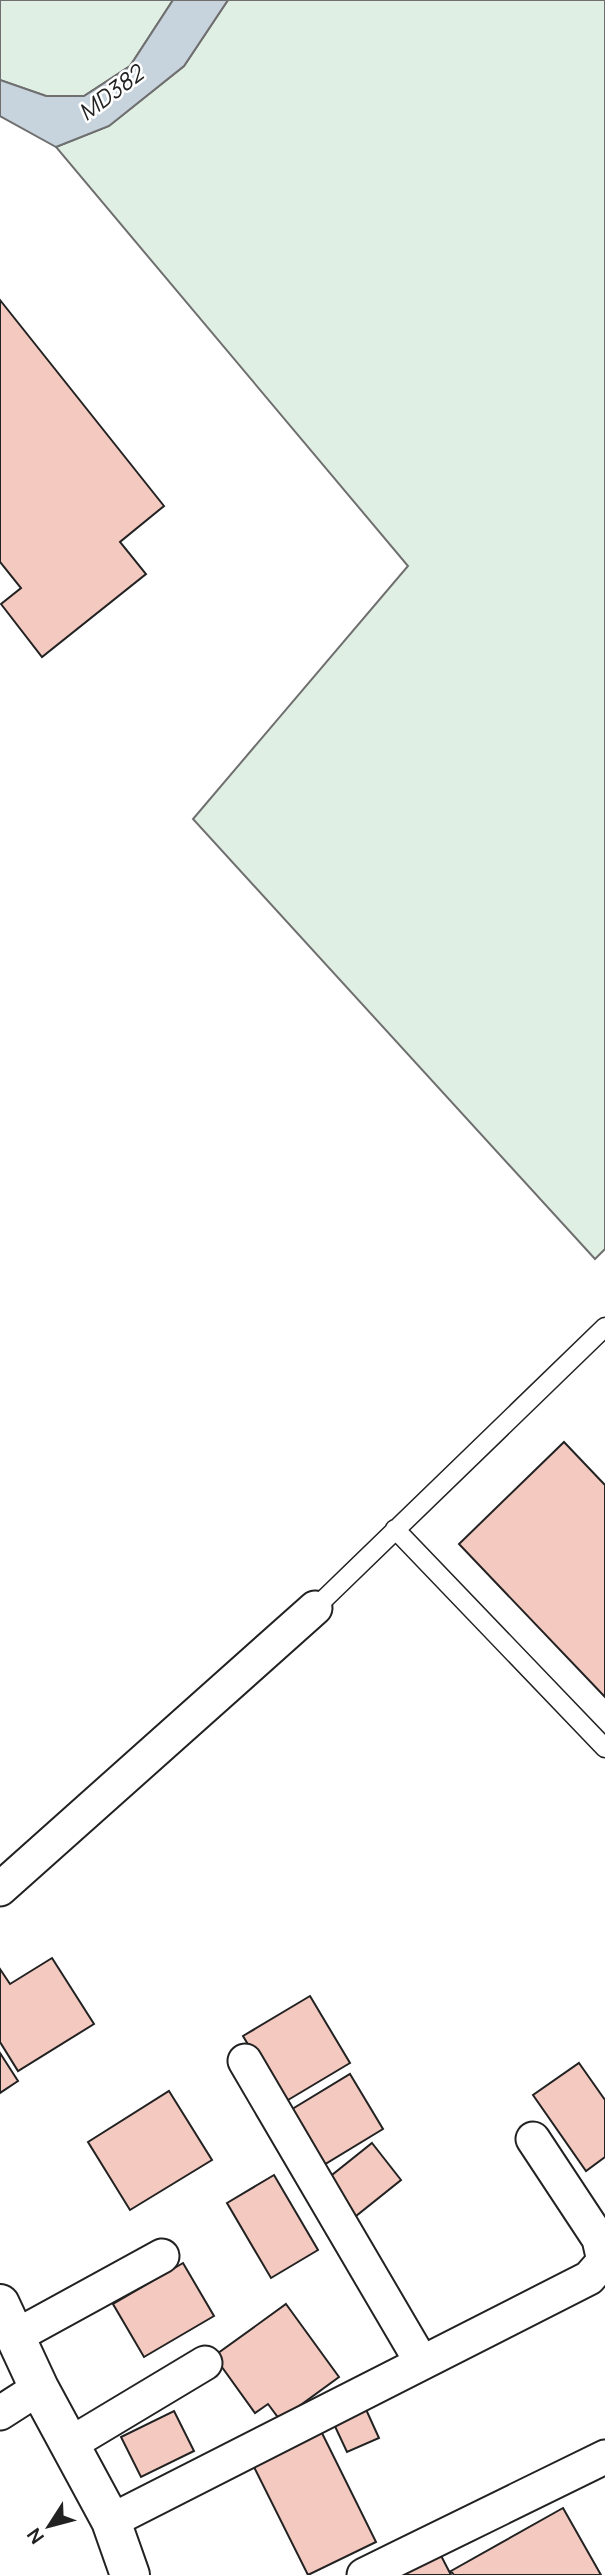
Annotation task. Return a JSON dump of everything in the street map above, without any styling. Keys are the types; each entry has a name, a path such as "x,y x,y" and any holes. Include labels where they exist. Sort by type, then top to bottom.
{"street":[{"path":"0,1889 315,1608"},
{"path":"245,2061 422,2363"},
{"path":"111,2521 589,2278 604,2261 599,2239 533,2139"},
{"path":"130,2575 111,2521 39,2388 8,2320 162,2256"},
{"path":"70,2444 205,2363"},
{"path":"0,2413 39,2388"},
{"path":"364,2575 605,2456"}],"lane":[{"path":"315,1608 605,1327"},
{"path":"395,1529 605,1748"}],"green space":[{"path":"0,0 173,0 130,66 84,96 46,96 0,80"},
{"path":"228,0 605,0 605,1249 595,1259 193,819 408,566 56,147 109,126 184,66"}],"water":[{"name":"MD382","path":"173,0 228,0 184,66 109,126 56,147 0,116 0,80 46,96 84,96 130,66"}],"building":[{"path":"0,300 164,506 120,542 146,574 42,657 1,604 21,588 0,562"},
{"path":"564,1442 605,1485 605,1697 459,1544"},
{"path":"52,1958 94,2024 18,2071 0,2042 0,1969 10,1984"},
{"path":"310,1996 350,2063 283,2103 243,2036"},
{"path":"0,2053 18,2081 0,2093"},
{"path":"579,2063 605,2100 605,2157 586,2171 533,2095"},
{"path":"350,2074 383,2129 317,2169 284,2114"},
{"path":"169,2091 212,2160 130,2210 88,2142"},
{"path":"372,2143 401,2180 351,2220 322,2183"},
{"path":"274,2175 318,2250 271,2278 227,2203"},
{"path":"183,2263 214,2316 144,2357 113,2304"},
{"path":"286,2304 339,2377 280,2420 268,2404 255,2413 214,2356"},
{"path":"364,2405 379,2438 347,2452 332,2420"},
{"path":"174,2411 194,2451 141,2477 121,2437"},
{"path":"317,2423 376,2542 308,2575 249,2457"},
{"path":"563,2508 601,2575 454,2575 451,2571"},
{"path":"435,2544 451,2575 394,2575"}]}
